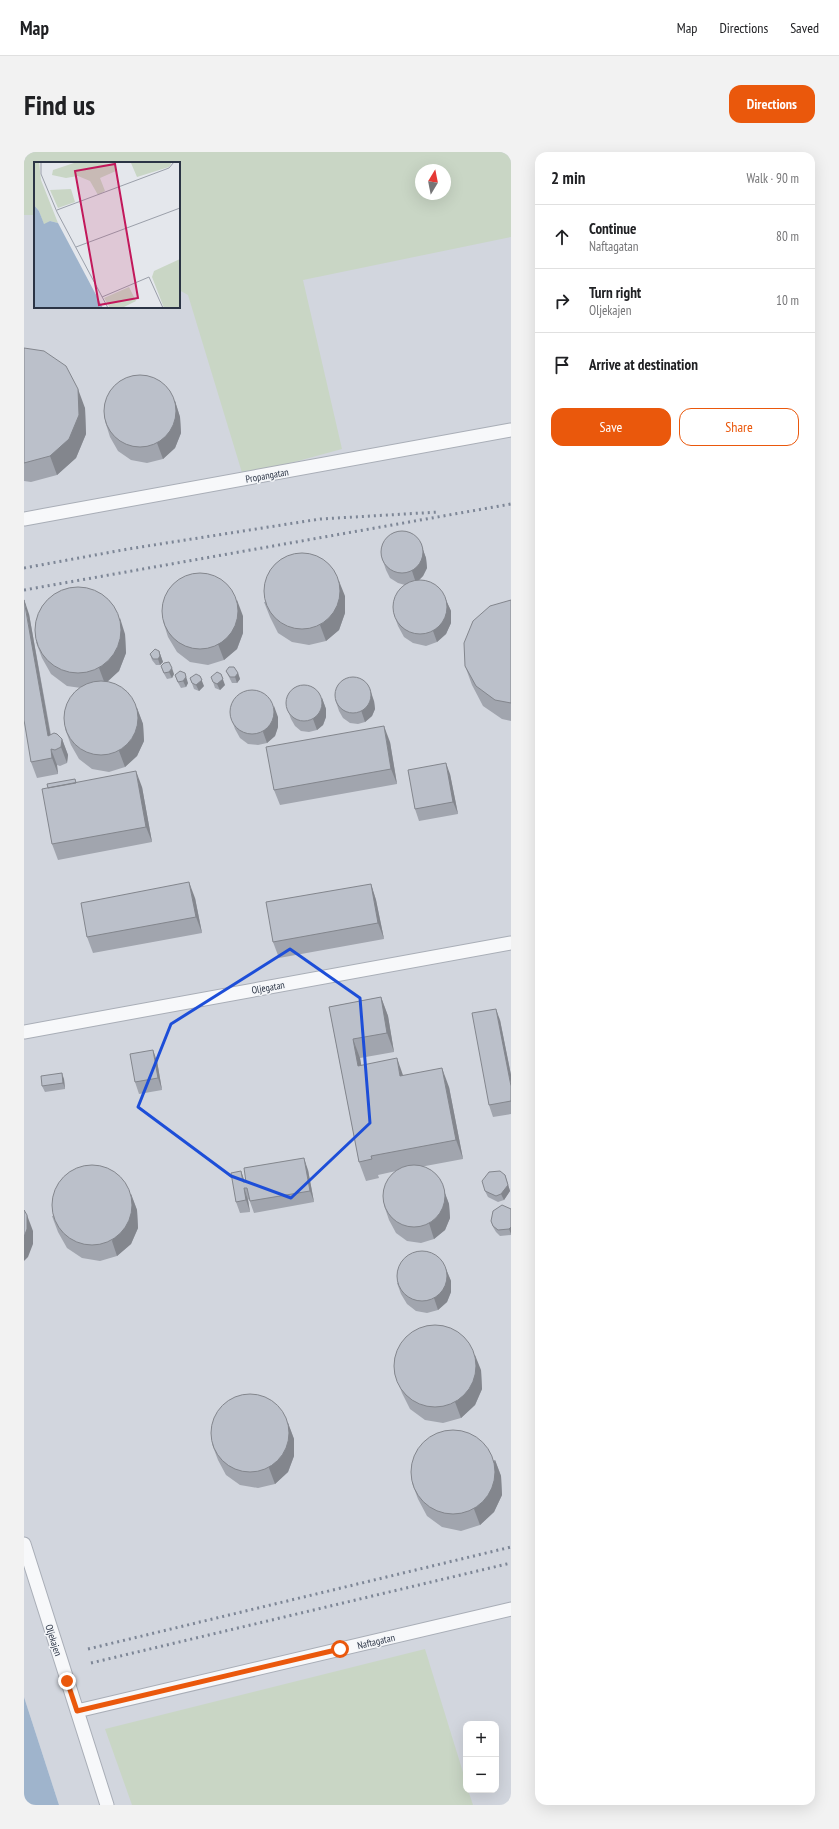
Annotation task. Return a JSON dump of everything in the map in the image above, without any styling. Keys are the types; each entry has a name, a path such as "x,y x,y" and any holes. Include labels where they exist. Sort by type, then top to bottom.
{"lane":[{"name":"Propangatan","path":"24,519 511,430"},
{"name":"Oljegatan","path":"24,1032 511,943"},
{"name":"Oljekajen","path":"24,1544 107,1805"},
{"name":"Naftagatan","path":"77,1711 511,1609"}],"highlighted area":[{"path":"290,949 360,998 370,1123 291,1198 231,1176 138,1107 171,1024"}],"shaded area":[{"path":"24,152 511,152 511,1805 59,1805 24,1697"}],"green space":[{"path":"24,152 511,152 511,237 303,280 342,449 243,476 188,295 180,291 180,162 34,162 34,215 24,215"},
{"path":"425,1649 463,1772 463,1793 469,1793 473,1805 132,1805 105,1729"}],"water":[{"path":"24,1697 59,1805 24,1805"}],"building":[{"path":"24,348 44,351 66,366 78,389 79,415 69,439 50,456 24,463"},
{"path":"140,375 160,381 170,391 176,411 170,431 160,441 140,447 120,441 110,431 104,411 110,391 120,381"},
{"path":"402,531 417,537 423,552 417,567 402,573 387,567 381,552 387,537"},
{"path":"302,553 317,556 329,564 337,576 340,591 337,606 329,618 317,626 302,629 287,626 275,618 267,606 264,591 267,576 275,564 287,556"},
{"path":"200,573 215,576 227,584 235,596 238,611 235,626 227,638 215,646 200,649 185,646 173,638 165,626 162,611 165,596 173,584 185,576"},
{"path":"415,580 425,580 439,588 445,597 447,607 445,617 439,626 425,634 415,634 405,629 398,622 393,612 393,602 398,592 405,585"},
{"path":"78,587 94,591 108,600 117,614 121,630 117,646 108,660 94,669 78,673 62,669 48,660 39,646 35,630 39,614 48,600 62,591"},
{"path":"24,600 48,736 54,733 62,739 61,747 55,750 51,749 52,758 31,762 24,720"},
{"path":"511,600 511,703 495,700 476,686 465,666 464,643 473,621 490,606"},
{"path":"155,649 159,651 160,656 158,659 153,659 150,654"},
{"path":"169,662 172,668 169,672 164,673 161,666 164,663"},
{"path":"229,667 234,667 238,673 235,677 230,677 226,671"},
{"path":"180,671 185,673 186,677 183,681 178,682 175,675"},
{"path":"217,672 221,674 223,679 217,684 213,682 211,677"},
{"path":"196,674 200,676 202,680 196,685 192,683 190,678"},
{"path":"353,677 366,682 371,695 366,708 353,713 340,708 335,695 340,682"},
{"path":"101,681 115,684 127,692 135,704 138,718 135,732 127,744 115,752 101,755 87,752 75,744 67,732 64,718 67,704 75,692 87,684"},
{"path":"307,685 317,690 321,696 321,710 317,716 311,720 301,721 291,716 287,710 286,700 291,690 297,686"},
{"path":"252,690 264,694 270,700 274,712 270,724 264,730 252,734 240,730 234,724 230,712 234,700 240,694"},
{"path":"384,726 391,769 274,790 266,747"},
{"path":"446,763 453,802 415,809 408,770"},
{"path":"136,771 146,827 52,844 42,789"},
{"path":"75,779 76,783 48,788 47,784"},
{"path":"189,882 196,917 87,937 81,903"},
{"path":"371,884 378,923 273,942 266,902"},
{"path":"381,997 387,1033 353,1039 358,1066 397,1058 400,1076 442,1068 456,1140 371,1156 372,1159 359,1162 329,1007"},
{"path":"496,1009 511,1086 511,1101 489,1105 472,1013"},
{"path":"153,1050 158,1078 135,1082 130,1054"},
{"path":"62,1073 63,1083 42,1086 41,1076"},
{"path":"304,1158 310,1191 250,1201 247,1188 244,1188 246,1200 236,1202 231,1173 241,1171 243,1182 246,1182 244,1168"},
{"path":"92,1165 107,1168 120,1177 129,1190 132,1205 129,1220 120,1233 107,1242 92,1245 77,1242 64,1233 55,1220 52,1205 55,1190 64,1177 77,1168"},
{"path":"414,1165 426,1168 436,1174 442,1184 445,1196 442,1208 436,1218 426,1224 414,1227 402,1224 392,1218 386,1208 383,1196 386,1184 392,1174 402,1168"},
{"path":"500,1171 505,1175 508,1185 501,1194 496,1196 485,1191 482,1181 489,1172"},
{"path":"502,1205 511,1209 511,1227 509,1229 498,1230 493,1226 491,1221 493,1211"},
{"path":"24,1210 27,1215 27,1229 24,1237"},
{"path":"417,1251 427,1251 440,1258 447,1271 447,1281 440,1294 427,1301 417,1301 408,1297 401,1290 397,1281 397,1271 401,1262 408,1255"},
{"path":"435,1325 451,1329 464,1337 472,1350 476,1366 472,1382 464,1395 451,1403 435,1407 419,1403 406,1395 398,1382 394,1366 398,1350 406,1337 419,1329"},
{"path":"250,1394 265,1397 277,1406 286,1418 289,1433 286,1448 277,1460 265,1469 250,1472 235,1469 223,1460 214,1448 211,1433 214,1418 223,1406 235,1397"},
{"path":"445,1430 461,1430 477,1437 488,1448 495,1464 495,1480 492,1488 483,1502 477,1507 461,1514 445,1514 429,1507 418,1496 411,1480 411,1464 418,1448 429,1437"}],"railway":[{"path":"24,590 511,504"},
{"path":"24,568 128,549 320,519 439,512"},
{"path":"88,1649 511,1547"},
{"path":"91,1663 511,1563"}],"route":[{"path":"67,1681 77,1711 340,1649"}]}
